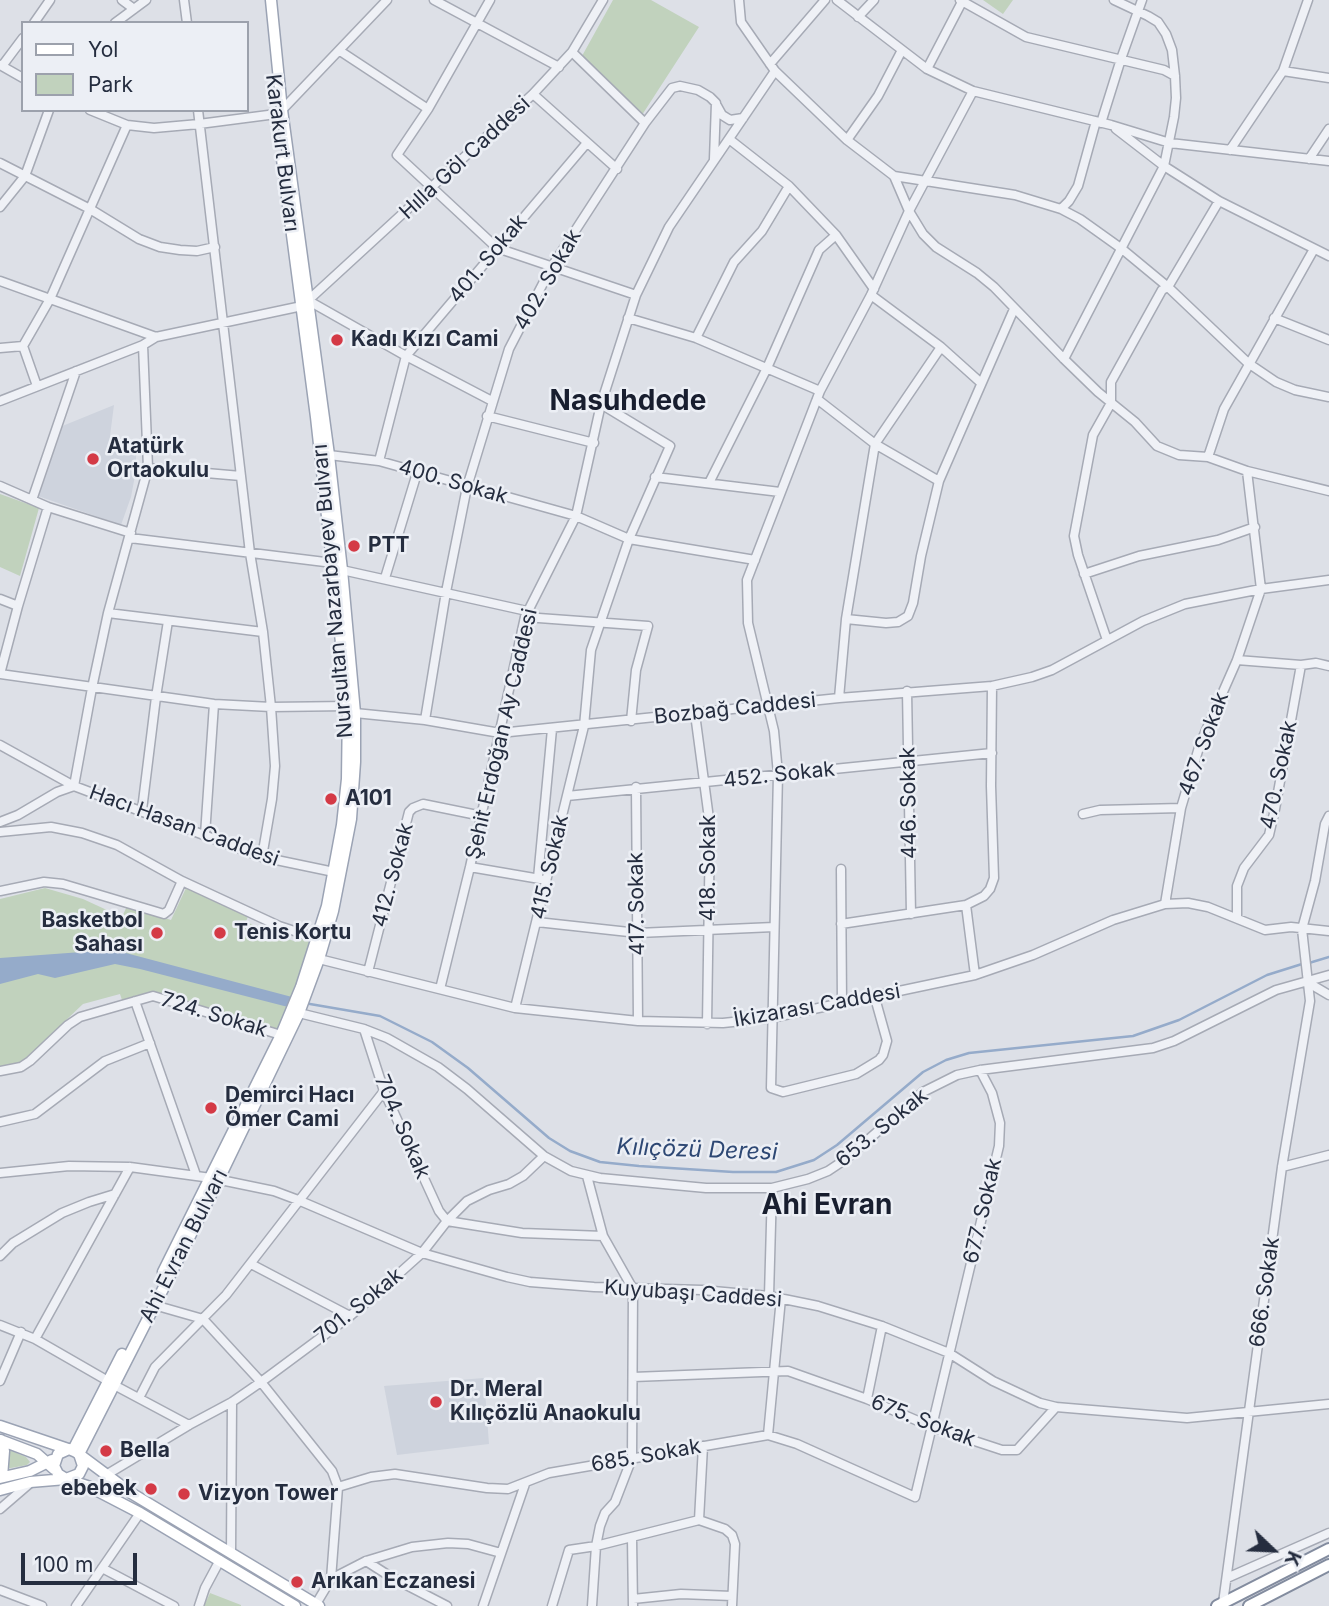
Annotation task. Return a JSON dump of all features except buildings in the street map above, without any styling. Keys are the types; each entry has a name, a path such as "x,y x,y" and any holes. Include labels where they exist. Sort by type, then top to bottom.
{"highway":[{"path":"1220,1604 1329,1549"},
{"path":"1249,1606 1329,1565"}],"main road":[{"name":"Karakurt Bulvarı","path":"264,0 305,303"},
{"name":"Karakurt Bulvarı","path":"271,0 279,112"},
{"name":"Nursultan Nazarbayev Bulvarı","path":"284,1037 340,883 349,828 355,762 342,570 330,455 305,303"},
{"name":"Nursultan Nazarbayev Bulvarı","path":"299,1013 319,959 334,872 347,779 351,710 305,303"},
{"path":"284,1037 299,1013"},
{"name":"Ahi Evran Bulvarı","path":"74,1451 154,1305 284,1037"},
{"name":"Ahi Evran Bulvarı","path":"111,1383 215,1178"},
{"path":"0,1426 74,1451 131,1493 318,1605"},
{"path":"1,1440 4,1451 1,1477 53,1463 61,1451 74,1451"},
{"path":"1,1440 29,1450 53,1463 66,1479 100,1492 140,1513 295,1606"},
{"path":"0,1490 30,1482 75,1477 82,1470 83,1462 74,1451"}],"street":[{"path":"35,21 50,0"},
{"path":"121,0 134,9"},
{"path":"119,21 146,0"},
{"path":"184,0 187,21"},
{"path":"95,112 127,125 154,128 279,112 387,0"},
{"path":"434,0 559,67"},
{"path":"490,0 428,109 397,155 497,248 636,295"},
{"name":"Hılla Göl Caddesi","path":"305,303 533,94 572,52 603,0"},
{"path":"739,0 741,22 773,68 847,140 894,176 1015,195 1061,209 1122,249 1168,287 1248,363 1276,382 1295,390 1329,397"},
{"name":"Şehit Erdoğan Ay Caddesi","path":"440,989 482,816 526,614 576,516 601,404 636,295 669,227 743,118 773,68 824,0"},
{"path":"837,0 928,69 973,91 1103,123 1170,143 1329,161"},
{"path":"858,17 874,0"},
{"path":"1064,359 1164,166 1170,143 1176,98 1172,50 1166,34 1158,22 1114,0"},
{"path":"1061,209 1078,186 1103,123 1121,58 1142,0"},
{"path":"1230,150 1283,71 1308,0"},
{"path":"928,69 962,1 1026,37 1121,58 1164,70 1175,76"},
{"path":"21,41 1,66 21,77"},
{"path":"847,140 878,96 902,50"},
{"path":"340,51 428,109"},
{"path":"572,52 645,123"},
{"path":"1283,71 1329,78"},
{"name":"402. Sokak","path":"425,720 467,486 509,349 551,268 645,123 671,88 680,86 698,90 710,96 716,103"},
{"path":"875,998 887,1041 883,1055 868,1069 780,1092 771,1088 778,774 774,731 747,613 747,580 818,395 873,292 909,211 973,91"},
{"path":"533,94 617,169"},
{"path":"716,103 722,116 730,120 743,118"},
{"path":"714,159 716,103"},
{"path":"0,207 25,176 48,112"},
{"path":"198,112 250,553 263,632 271,707 275,766 262,857"},
{"path":"1103,123 1219,201 1329,256"},
{"path":"37,386 23,346 50,299 127,125"},
{"path":"1309,159 1329,129"},
{"path":"729,139 789,186 836,235 873,292 980,382"},
{"name":"401. Sokak","path":"379,461 406,356 586,144"},
{"path":"0,163 90,209 139,239 160,247 197,251 215,247"},
{"path":"894,176 909,211 923,234 936,247 994,287 1064,359 1135,422 1157,446 1179,455 1208,457 1247,471 1329,491"},
{"path":"696,338 734,262 762,231 789,186"},
{"path":"1107,640 1074,536 1093,435 1111,403 1111,382 1162,290 1168,287 1219,201"},
{"path":"709,483 767,368 819,250 836,235"},
{"path":"1208,457 1224,409 1314,249"},
{"path":"0,281 156,337"},
{"path":"0,401 143,345 156,337 224,324 305,303 492,401"},
{"path":"846,619 886,624 898,622 908,616 939,481 1014,309"},
{"path":"628,318 696,338 767,368 818,395 875,444 939,481"},
{"path":"1274,318 1329,340"},
{"path":"0,745 74,786 108,613 148,468 143,345"},
{"path":"0,348 23,346"},
{"path":"839,698 846,619 875,444 941,347"},
{"path":"32,500 76,371"},
{"name":"415. Sokak","path":"515,1008 584,726 592,650 629,539 670,446 601,404"},
{"path":"487,416 594,443"},
{"name":"400. Sokak","path":"330,455 379,461 576,516 629,539 755,560"},
{"path":"148,468 241,476"},
{"path":"1247,471 1261,589"},
{"path":"385,578 417,473"},
{"path":"655,477 780,492"},
{"path":"0,486 131,536 333,563"},
{"path":"0,674 48,506"},
{"path":"1084,574 1139,556 1218,540 1255,527"},
{"path":"342,570 446,592 526,614 648,626 636,670 631,721"},
{"name":"Bozbağ Caddesi","path":"0,674 214,704 351,710 500,733 907,691 992,686 1042,674 1143,621 1185,604 1261,589 1329,580"},
{"name":"467. Sokak","path":"1165,904 1181,807 1200,744 1237,660 1261,589"},
{"path":"0,599 18,606"},
{"path":"108,613 263,632"},
{"path":"142,810 168,621"},
{"path":"1237,660 1301,665 1317,663 1329,666"},
{"name":"470. Sokak","path":"1237,918 1237,886 1244,868 1269,835 1301,665"},
{"path":"841,924 966,905 984,896 990,889 994,878 992,686"},
{"name":"446. Sokak","path":"907,691 911,914"},
{"path":"205,835 214,704"},
{"name":"418. Sokak","path":"695,714 710,826 707,1024"},
{"path":"538,878 552,729"},
{"name":"452. Sokak","path":"567,796 992,753"},
{"name":"Hacı Hasan Caddesi","path":"0,822 74,786 262,857 334,872"},
{"name":"417. Sokak","path":"636,787 638,1021"},
{"name":"412. Sokak","path":"368,972 409,812 423,804 482,816"},
{"path":"1083,814 1100,810 1181,807"},
{"name":"666. Sokak","path":"1220,1604 1227,1578 1282,1167 1310,1001 1302,929 1329,816"},
{"path":"0,832 51,827 117,845 182,881 279,926 321,940"},
{"path":"470,867 548,880"},
{"path":"841,869 842,1004"},
{"path":"0,891 44,882 63,884 164,914 169,910 182,881"},
{"name":"İkizarası Caddesi","path":"319,959 515,1008 638,1021 707,1024 771,1018 975,975 1034,955 1113,920 1165,904 1199,905 1265,930 1282,927 1329,931"},
{"path":"966,905 975,975"},
{"path":"537,922 638,933 774,927"},
{"name":"653. Sokak","path":"299,1013 364,1029 387,1038 438,1067 544,1156 571,1171 587,1176 706,1188 772,1188 828,1171 846,1159 923,1092 957,1075 1153,1048 1174,1041 1276,990 1329,975"},
{"path":"1307,982 1329,995"},
{"name":"724. Sokak","path":"0,1071 21,1067 30,1061 80,1017 153,996 284,1037"},
{"path":"135,1001 196,1175"},
{"name":"704. Sokak","path":"364,1029 384,1091 439,1211 447,1221"},
{"path":"0,1122 36,1114 105,1060 150,1043"},
{"name":"677. Sokak","path":"768,1436 797,1444 915,1497 999,1146 1000,1123 992,1093 979,1070"},
{"path":"139,1398 155,1367 203,1319 251,1264 384,1091"},
{"path":"1282,1167 1329,1155"},
{"name":"701. Sokak","path":"106,1475 232,1402 261,1382 350,1316 422,1253 467,1201 523,1176 544,1156"},
{"name":"Kuyubaşı Caddesi","path":"0,1173 68,1166 130,1167 215,1178 274,1191 422,1253 530,1282 769,1296 830,1309 949,1353 993,1381 1056,1407 1187,1418 1329,1404"},
{"path":"36,1339 130,1167"},
{"path":"587,1176 603,1236 633,1289 632,1458 615,1502 605,1513 596,1546 592,1606"},
{"path":"769,1296 772,1188"},
{"path":"0,1256 13,1243 62,1213 115,1194"},
{"path":"447,1221 522,1233 603,1236"},
{"path":"251,1264 350,1316"},
{"path":"768,1436 780,1298"},
{"path":"154,1305 203,1319 261,1382 332,1471 338,1487 331,1578 318,1605"},
{"path":"0,1325 36,1339 189,1425"},
{"path":"867,1398 882,1326"},
{"path":"0,1381 21,1332"},
{"name":"675. Sokak","path":"633,1377 788,1371 867,1398 932,1427 1002,1450 1017,1450 1056,1407"},
{"path":"231,1553 232,1402"},
{"name":"685. Sokak","path":"338,1487 371,1477 395,1474 508,1489 549,1473 768,1436"},
{"path":"699,1520 703,1446"},
{"path":"0,1510 30,1482"},
{"path":"483,1606 525,1484"},
{"path":"76,1606 140,1513"},
{"path":"552,1606 569,1550 632,1538 699,1520 725,1529 732,1535 735,1544 732,1601 681,1594 633,1603 632,1538"},
{"path":"1227,1578 1329,1533"},
{"path":"331,1578 366,1561 412,1547 447,1543 468,1544 501,1553"},
{"path":"199,1606 220,1560"},
{"path":"366,1561 390,1577 447,1606"},
{"path":"102,1568 174,1606"},
{"path":"0,1590 42,1606"}],"shaded area":[{"name":"Atatürk Ortaokulu","path":"114,405 110,436 136,448 136,470 131,497 121,525 38,496 60,427"},
{"name":"Dr. Meral Kılıçözlü Anaokulu","path":"484,1378 489,1444 397,1455 384,1386"}],"green space":[{"path":"613,0 651,0 699,27 642,115 582,56"},
{"path":"983,0 1013,0 1003,14"},
{"path":"0,494 39,508 20,576 0,567"},
{"path":"45,888 83,899 122,917 127,906 171,920 186,888 191,888 248,916 246,922 296,942 298,936 311,941 280,1030 152,993 122,1000 120,994 83,1004 21,1063 0,1067 0,899"},
{"path":"0,1446 26,1457 30,1462 27,1465 0,1470"},
{"path":"210,1593 241,1605 241,1606 204,1606"}],"water":[{"path":"109,950 292,997 288,1007 115,964 55,978 38,974 0,984 0,958"}],"waterway":[{"name":"Kılıçözü Deresi","path":"1309,963 1329,957"},
{"name":"Kılıçözü Deresi","path":"310,1004 380,1016 432,1042 468,1068 549,1138 570,1151 600,1162 733,1172 776,1172 814,1160 837,1145 923,1072 946,1060 969,1053 1133,1036 1179,1020 1267,975 1302,964"}],"place":[{"name":"Kadı Kızı Cami","path":"337,340"},
{"name":"Atatürk Ortaokulu","path":"93,459"},
{"name":"PTT","path":"354,546"},
{"name":"A101","path":"331,799"},
{"name":"Basketbol Sahası","path":"157,933"},
{"name":"Tenis Kortu","path":"220,933"},
{"name":"Demirci Hacı Ömer Cami","path":"211,1108"},
{"name":"Dr. Meral Kılıçözlü Anaokulu","path":"436,1402"},
{"name":"Bella","path":"106,1451"},
{"name":"ebebek","path":"151,1489"},
{"name":"Vizyon Tower","path":"184,1494"},
{"name":"Arıkan Eczanesi","path":"297,1582"}],"district":[{"name":"Nasuhdede","path":"628,402"},
{"name":"Ahi Evran","path":"827,1206"}]}
